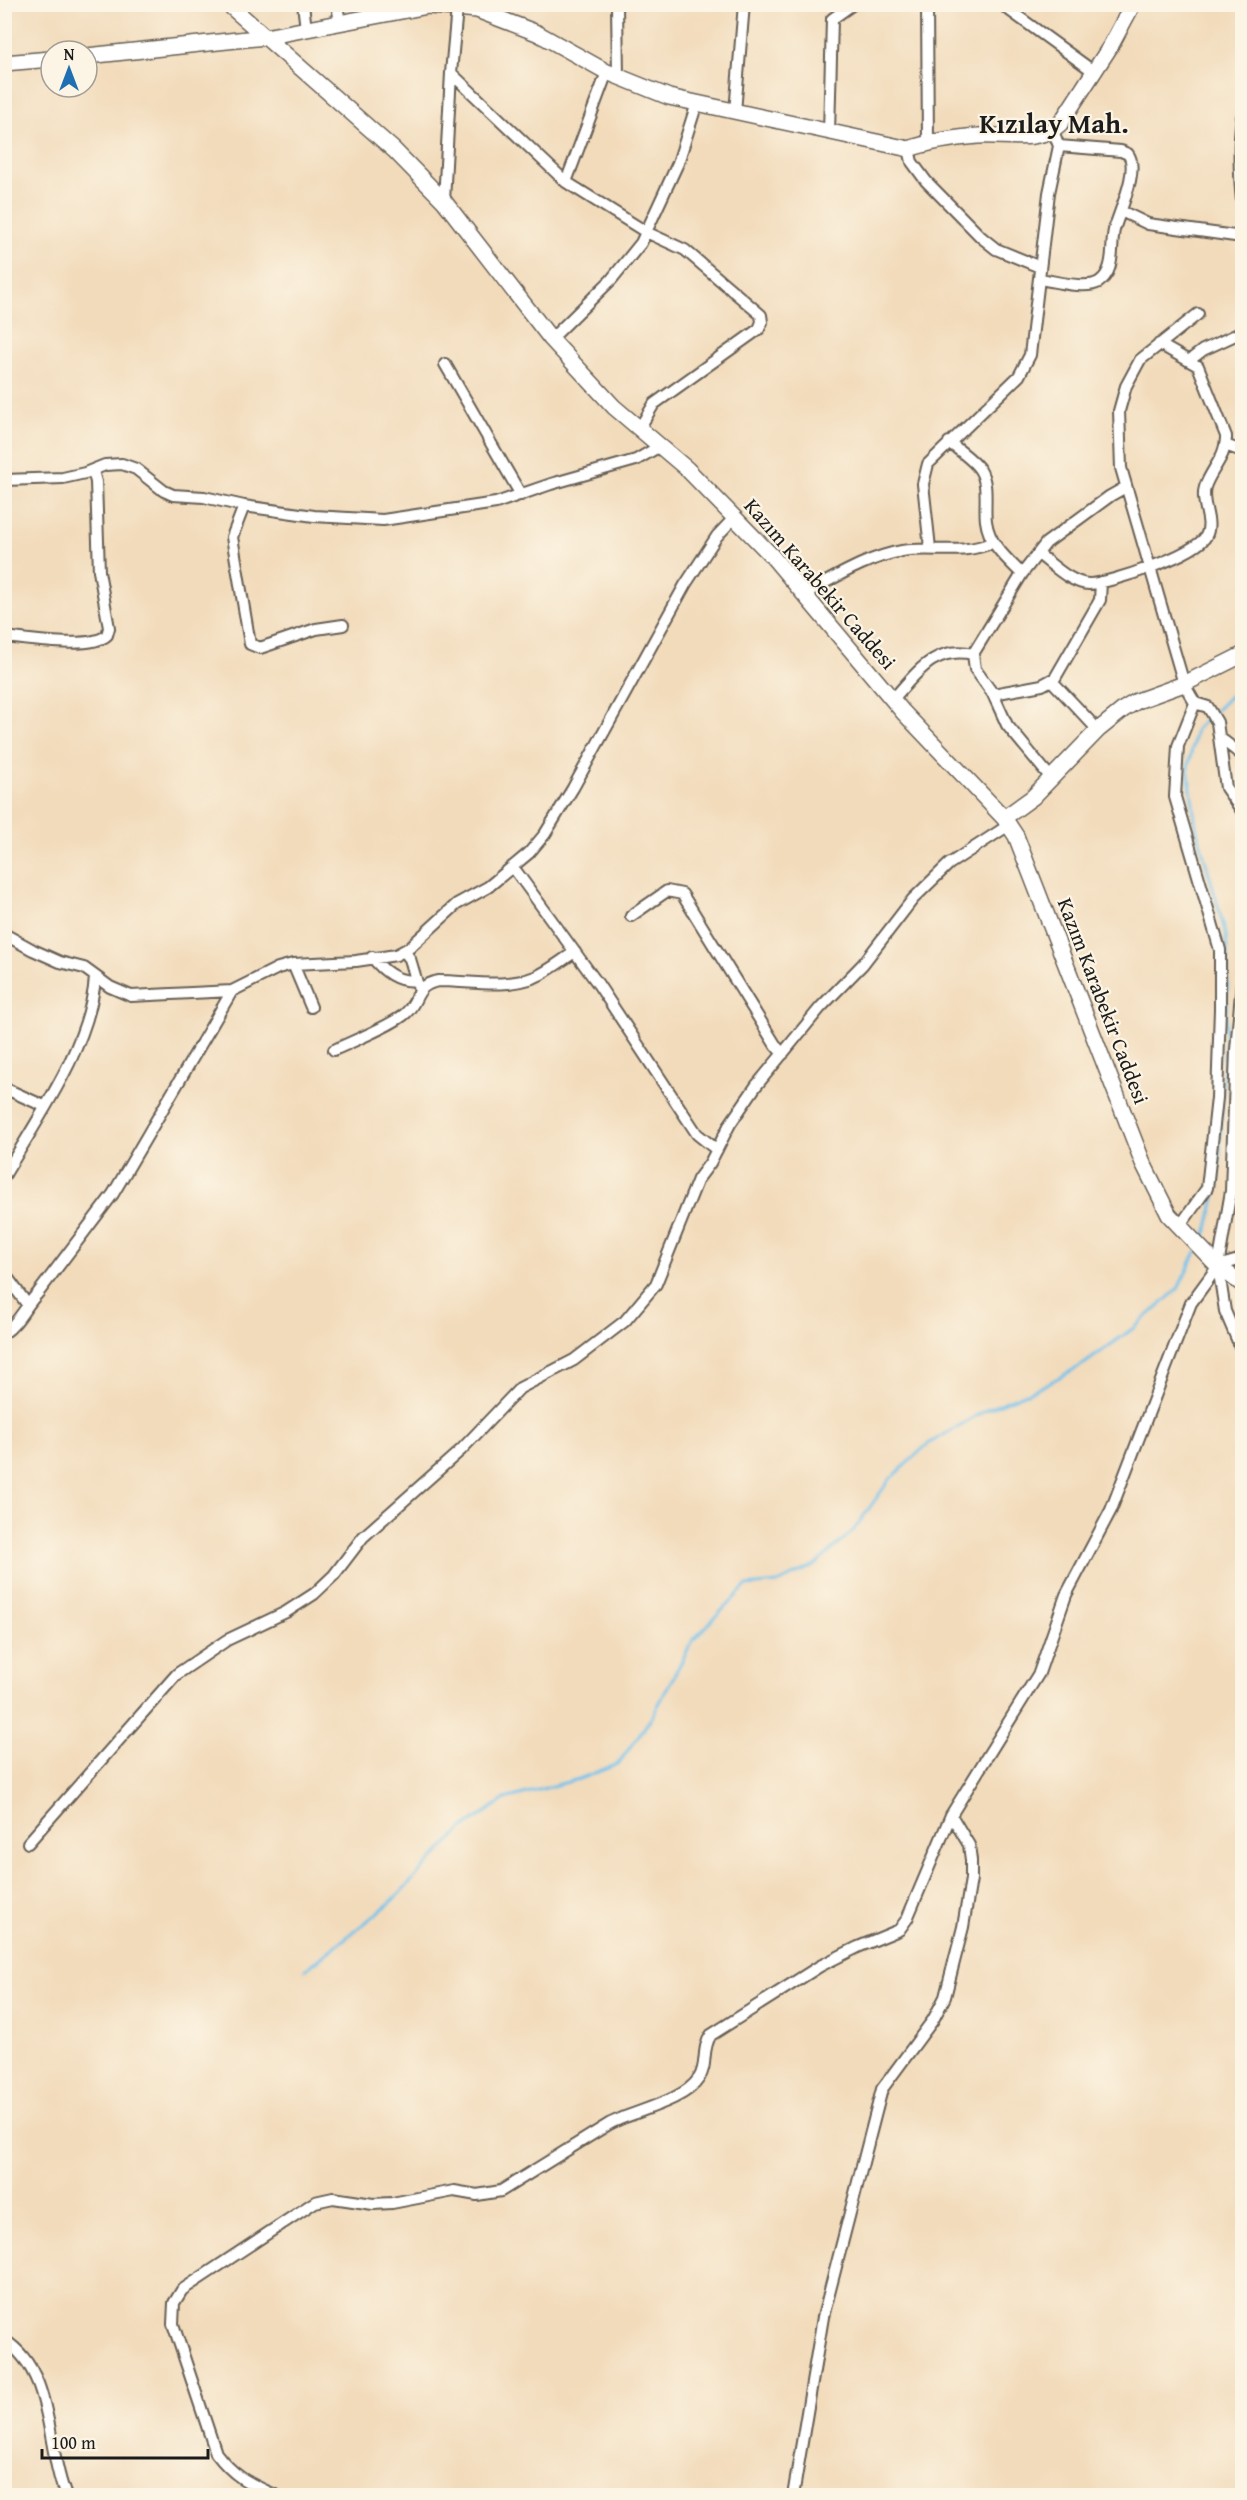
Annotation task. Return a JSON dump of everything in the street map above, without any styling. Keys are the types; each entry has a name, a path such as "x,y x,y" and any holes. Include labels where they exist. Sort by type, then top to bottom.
{"street":[{"name":"Kazım Karabekir Caddesi","path":"228,4 242,10 265,37 394,150 444,201 551,339 614,407 687,469 771,555 893,699 1006,822 1016,837 1143,1163 1169,1215 1218,1266 1242,1284"},
{"path":"303,4 306,29"},
{"path":"337,4 340,23"},
{"path":"566,182 613,74 617,4"},
{"path":"735,112 744,4"},
{"path":"829,133 832,19 853,4"},
{"path":"927,4 928,142"},
{"path":"1001,4 1093,71"},
{"path":"99,55 265,37 429,5 477,10 537,33 613,74 669,97 909,149 928,142 981,136 1044,134 1053,131 1060,124 1110,47 1133,4"},
{"path":"444,201 457,8"},
{"path":"4,63 39,60"},
{"path":"451,73 566,182 646,232 685,250 759,312 762,322 759,329 654,404 639,429"},
{"path":"551,339 611,280 641,243 678,163 697,103"},
{"path":"1242,117 1238,166 1242,201"},
{"path":"930,548 923,478 933,457 1019,376 1030,355 1049,193 1059,146 1053,131"},
{"path":"1040,279 1086,286 1101,281 1110,266 1114,230 1121,211 1131,164 1128,154 1059,146"},
{"path":"909,149 912,162 926,181 981,237 996,249 1040,267"},
{"path":"1121,211 1148,224 1235,236 1242,234"},
{"path":"1198,314 1140,360 1126,386 1119,411 1121,468 1184,684 1196,703 1208,707 1217,722 1226,788 1242,811"},
{"path":"1190,360 1203,350 1242,332"},
{"path":"1038,554 1076,581 1088,584 1151,568 1194,548 1205,539 1209,524 1204,506 1205,489 1226,445 1224,431 1198,366 1159,344"},
{"path":"444,364 521,495"},
{"path":"949,442 980,470 985,489 986,520 993,542 1022,574"},
{"path":"1226,445 1242,451"},
{"path":"4,480 63,478 93,471 105,465 122,464 136,469 164,491 173,495 204,497 244,506 314,516 383,520 496,503 551,483 636,460 660,446"},
{"path":"4,637 76,642 100,640 107,635 109,628 99,571 96,482 93,471"},
{"path":"1051,778 1007,725 993,694 975,669 973,654 1022,574 1046,543 1068,525 1126,487"},
{"path":"244,506 232,537 250,644 260,648 316,629 343,626"},
{"path":"4,934 60,962 84,968 110,987 131,996 232,991 278,968 293,964 356,961 396,955 404,951 457,904 488,888 529,853 545,834 573,788 685,585 712,543 734,518"},
{"path":"804,594 856,566 899,551 930,548 948,550 980,548 993,542"},
{"path":"993,694 1042,685 1051,680 1100,600 1101,582"},
{"path":"893,699 924,666 936,657 955,651 973,654"},
{"path":"28,1843 177,1674 227,1640 286,1612 314,1594 334,1575 363,1537 436,1473 520,1388 574,1360 625,1321 656,1284 698,1179 717,1150 730,1124 756,1086 820,1008 863,964 927,884 1006,822 1098,730 1137,701 1184,684 1242,656"},
{"path":"1051,680 1098,730"},
{"path":"1180,1226 1207,1188 1217,1098 1220,1009 1220,950 1175,797 1178,746 1196,703"},
{"path":"1220,738 1242,755"},
{"path":"513,867 575,952 697,1134 717,1150"},
{"path":"631,916 668,891 682,894 783,1054"},
{"path":"334,1050 405,1014 418,985 410,959 404,951"},
{"path":"372,957 392,976 418,985 438,981 494,984 526,980 575,952"},
{"path":"293,964 311,1007"},
{"path":"4,1176 84,1030 93,996 95,977"},
{"path":"1242,981 1236,1050 1230,1191 1218,1266 1225,1311 1242,1351"},
{"path":"7,1329 38,1293 113,1194 232,991"},
{"path":"4,1088 44,1106"},
{"path":"277,2496 229,2470 216,2453 173,2324 174,2303 182,2290 315,2202 333,2198 373,2204 392,2203 454,2191 477,2195 501,2191 609,2124 646,2110 695,2084 701,2076 704,2049 711,2035 820,1966 899,1930 906,1919 951,1815 1039,1673 1066,1595 1111,1510 1191,1303 1218,1266 1242,1259"},
{"path":"4,1273 27,1304"},
{"path":"793,2496 823,2317 882,2090 933,2020 945,1997 963,1926 971,1879 971,1860 969,1845 951,1815"},
{"path":"4,2340 24,2358 37,2381 66,2496"}],"waterway":[{"path":"1215,711 1231,695 1242,688"},
{"path":"1202,1241 1208,1228 1219,1180 1228,970 1226,935 1196,827 1188,768 1196,729 1210,716"},
{"path":"305,1970 390,1903 462,1829 505,1799 579,1779 618,1764 652,1717 693,1640 746,1586 778,1583 815,1565 853,1531 890,1479 928,1444 986,1410 1043,1386 1084,1364 1135,1327 1178,1289 1196,1252"},
{"path":"4,2072 4,2087"}],"district":[{"name":"Kızılay Mah.","path":"1054,124"}]}
